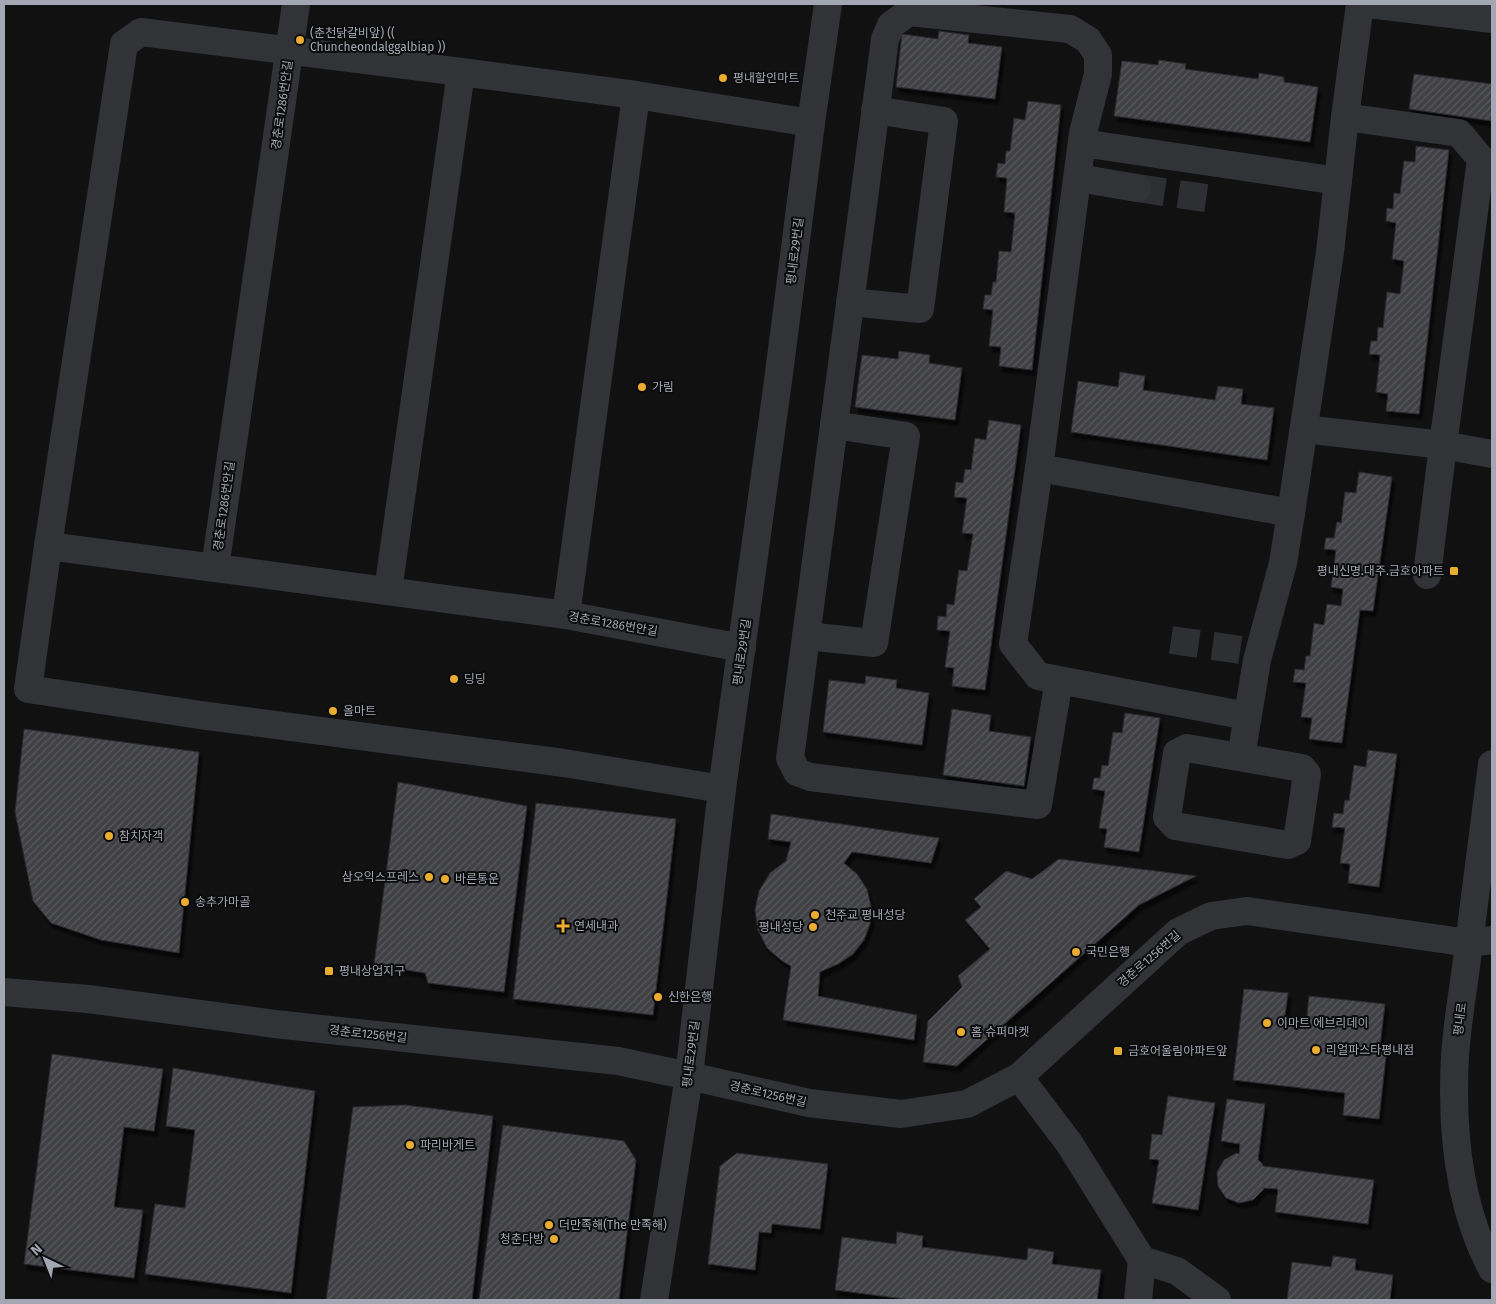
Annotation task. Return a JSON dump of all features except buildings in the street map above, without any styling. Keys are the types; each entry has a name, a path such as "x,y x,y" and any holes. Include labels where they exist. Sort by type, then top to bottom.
{"street":[{"name":"경춘로1286번안길","path":"296,4 215,568 566,615 742,648"},
{"name":"평내로29번길","path":"654,1300 689,1076 722,788 828,4"},
{"path":"1241,757 1254,652 1283,563 1291,513 1327,271 1360,4"},
{"path":"1369,4 1492,19"},
{"path":"1059,680 1038,804 810,777 797,772 790,758 885,39 891,25 909,12 1070,29 1088,40 1098,55 1098,74 1083,133 1039,468 1013,644 1038,676 1059,680 1247,716"},
{"path":"722,788 564,763 207,716 28,689 124,44 141,32 636,95 811,123"},
{"path":"388,591 460,72"},
{"path":"566,615 636,95"},
{"path":"850,302 920,309 944,121 876,110"},
{"path":"1345,116 1459,133 1481,159 1443,445 1428,575"},
{"path":"1082,144 1338,181"},
{"path":"1078,178 1137,188"},
{"path":"806,636 874,643 906,436 834,425"},
{"path":"1304,430 1443,445 1492,454"},
{"path":"1039,468 1291,513"},
{"path":"48,546 215,568"},
{"path":"1186,748 1241,757 1302,768 1307,774 1297,841 1288,845 1175,826 1167,817 1177,753 1186,748"},
{"name":"평내로","path":"1492,764 1480,942 1455,1055 1454,1111 1458,1164 1469,1211 1492,1270"},
{"name":"경춘로1256번길","path":"4,992 88,998 275,1024 618,1061 809,1103 901,1114 967,1104 1019,1076 1178,932 1210,916 1247,911 1480,942"},
{"path":"1480,942 1492,931"},
{"path":"1019,1076 1068,1143 1142,1260 1138,1300"},
{"path":"1142,1260 1177,1271 1216,1300"}],"tunnel":[{"path":"1137,188 1219,200"},
{"path":"1171,640 1249,651"}],"place":[{"name":"(춘천닭갈비앞) (( Chuncheondalggalbiap ))","path":"300,40"},
{"name":"평내할인마트","path":"723,78"},
{"name":"가림","path":"642,387"},
{"name":"평내신명.대주.금호아파트","path":"1454,571"},
{"name":"딩딩","path":"454,679"},
{"name":"올마트","path":"333,711"},
{"name":"참치자객","path":"109,836"},
{"name":"삼오익스프레스","path":"429,877"},
{"name":"바른통운","path":"445,879"},
{"name":"송추가마골","path":"185,902"},
{"name":"천주교 평내성당","path":"815,915"},
{"name":"연세내과","path":"563,926"},
{"name":"평내성당","path":"813,927"},
{"name":"국민은행","path":"1076,952"},
{"name":"평내상업지구","path":"329,971"},
{"name":"신한은행","path":"658,997"},
{"name":"이마트 에브리데이","path":"1267,1023"},
{"name":"홈 슈퍼마켓","path":"961,1032"},
{"name":"리얼파스타평내점","path":"1316,1050"},
{"name":"금호어울림아파트앞","path":"1118,1051"},
{"name":"파리바게트","path":"410,1145"},
{"name":"더만족해(The 만족해)","path":"549,1225"},
{"name":"청춘다방","path":"554,1239"}]}
